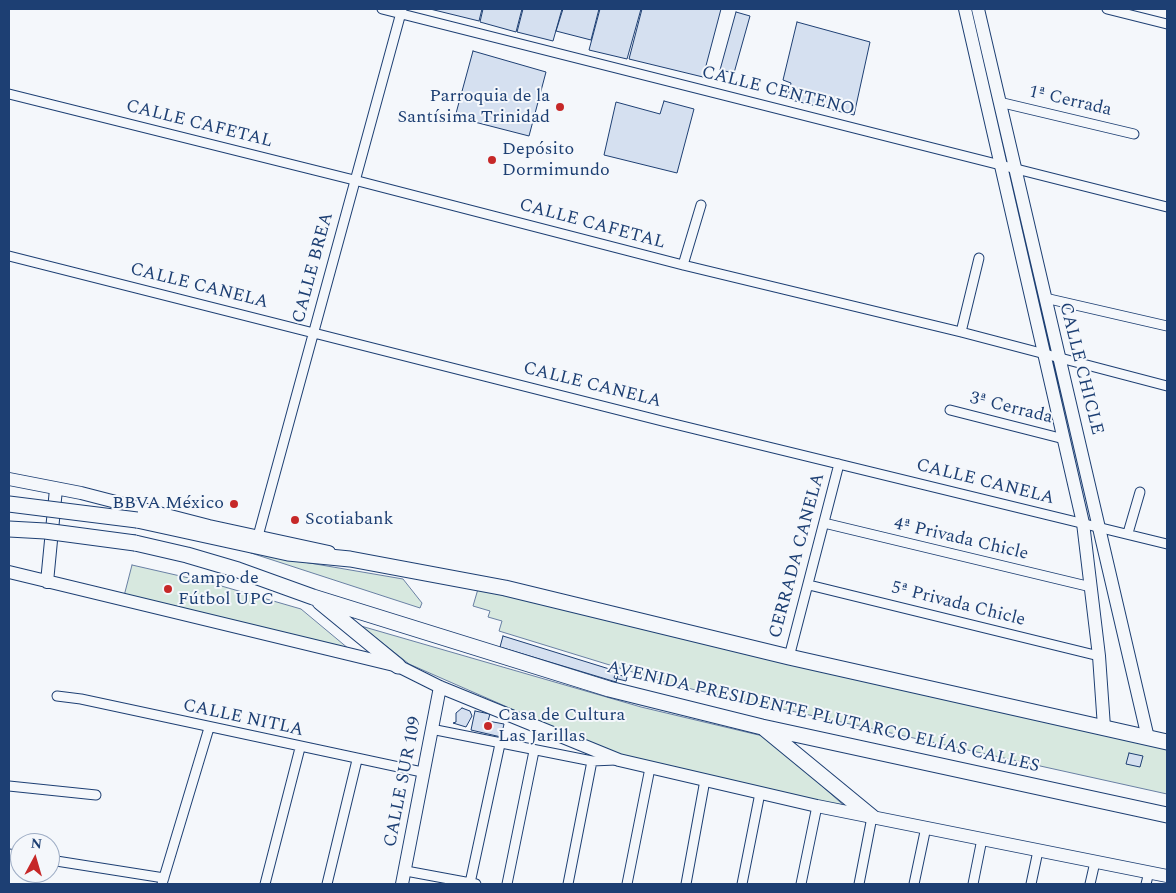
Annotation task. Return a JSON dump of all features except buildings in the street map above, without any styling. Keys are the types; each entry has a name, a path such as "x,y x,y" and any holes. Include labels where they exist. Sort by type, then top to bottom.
{"main road":[{"path":"9,504 137,520 288,553 350,559 505,588 789,657 1167,742"},
{"name":"AVENIDA PRESIDENTE PLUTARCO ELÍAS CALLES","path":"9,530 45,531 135,543 195,557 313,597 609,689 762,727 1167,815"},
{"path":"313,597 398,666"},
{"path":"762,727 872,817"}],"street":[{"name":"CALLE CENTENO","path":"382,9 401,11 1167,207"},
{"name":"CALLE CHICLE","path":"965,9 1083,523 1099,656 1104,727"},
{"name":"CALLE CHICLE","path":"978,9 1045,298 1062,360 1148,738"},
{"path":"1107,9 1130,12 1167,24"},
{"name":"CALLE BREA","path":"258,536 401,11"},
{"name":"CALLE CAFETAL","path":"9,94 354,180 683,266 961,332 1044,356 1167,386"},
{"name":"1ª Cerrada","path":"999,102 1134,134"},
{"path":"683,266 701,205"},
{"name":"CALLE CANELA","path":"9,256 839,464 1167,544"},
{"path":"961,332 979,258"},
{"path":"1045,298 1167,326"},
{"name":"3ª Cerrada","path":"950,410 1064,438"},
{"name":"CERRADA CANELA","path":"789,657 839,464"},
{"path":"9,479 307,546 350,559"},
{"path":"47,582 56,489"},
{"path":"1128,533 1140,492"},
{"name":"4ª Privada Chicle","path":"824,524 1091,587"},
{"path":"9,572 398,666 440,687 619,760 817,806 1095,862 1148,878 1167,876"},
{"name":"5ª Privada Chicle","path":"809,585 1099,656"},
{"name":"CALLE SUR 109","path":"402,884 406,871 422,772 440,687"},
{"name":"CALLE NITLA","path":"57,696 357,760 422,772"},
{"path":"60,862 163,881 209,728"},
{"path":"432,729 534,751 592,761 619,760"},
{"path":"406,871 453,882 473,884 500,744"},
{"path":"265,884 300,748"},
{"path":"506,884 534,751"},
{"path":"327,884 357,760"},
{"path":"568,884 592,761"},
{"path":"626,884 650,768"},
{"path":"686,884 705,780"},
{"path":"10,786 96,795"},
{"path":"742,884 760,793"},
{"path":"801,884 817,806"},
{"path":"858,884 872,817"},
{"path":"914,884 926,827"},
{"path":"973,884 982,839"},
{"path":"1031,884 1038,851"},
{"path":"1090,884 1095,862"}],"shaded area":[{"path":"251,553 403,579 422,603 420,608"},
{"path":"132,565 211,583 301,609 355,654 124,596"},
{"path":"478,589 1167,748 1167,794 678,686 499,631 502,621 488,617 490,611 473,606"},
{"path":"361,626 641,707 767,737 849,810 619,756 409,664"}],"place":[{"name":"Parroquia de la Santísima Trinidad","path":"560,107"},
{"name":"Depósito Dormimundo","path":"492,160"},
{"name":"BBVA México","path":"234,504"},
{"name":"Scotiabank","path":"295,520"},
{"name":"Campo de Fútbol UPC","path":"168,589"},
{"name":"Casa de Cultura Las Jarillas","path":"488,726"}]}
